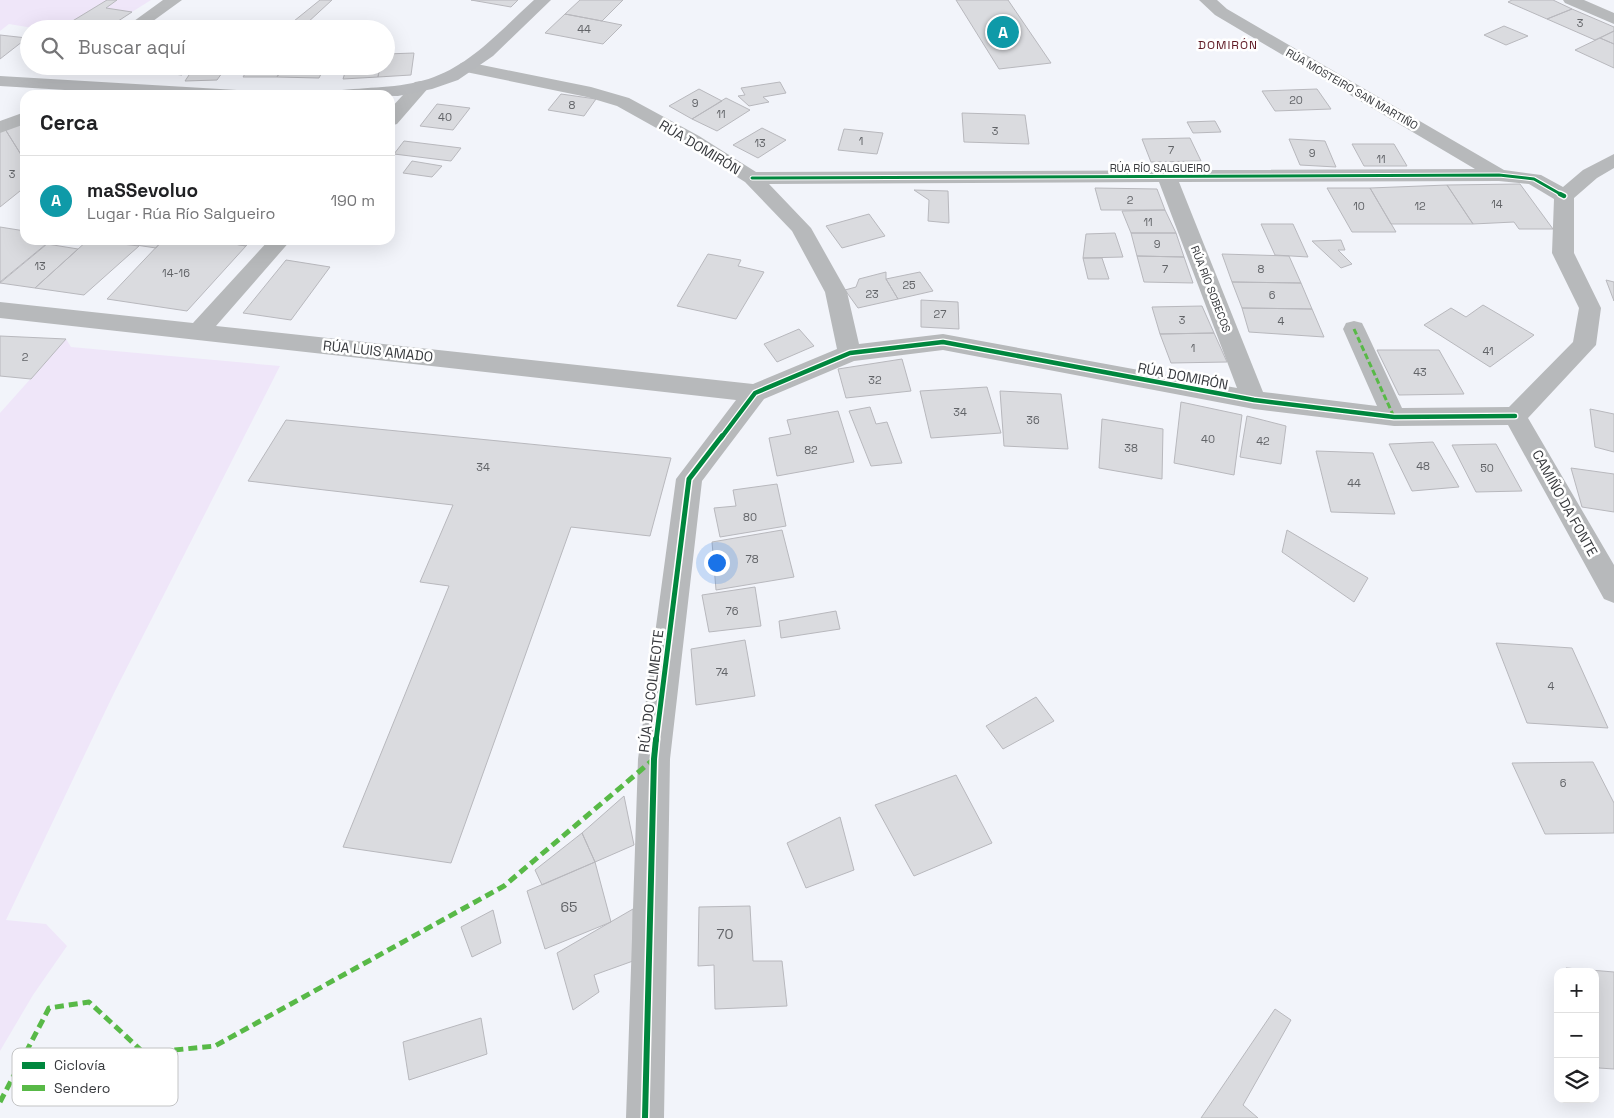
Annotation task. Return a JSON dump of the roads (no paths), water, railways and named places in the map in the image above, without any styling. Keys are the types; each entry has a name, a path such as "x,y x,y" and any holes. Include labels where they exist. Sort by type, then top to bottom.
{"street":[{"path":"144,20 174,0"},
{"path":"386,90 421,86 451,77 467,67 543,0"},
{"name":"RÚA MOSTEIRO SAN MARTIÑO","path":"1207,0 1221,12 1498,175"},
{"path":"1571,0 1614,19"},
{"name":"RÚA DOMIRÓN","path":"467,67 591,92 623,102 692,140 752,178 802,228 836,292 850,354 943,342 1254,400 1394,417 1515,416"},
{"path":"0,81 88,90"},
{"path":"395,115 421,86"},
{"path":"0,127 20,120"},
{"path":"1515,416 1584,344 1590,308 1563,253 1564,196 1590,174 1614,160"},
{"name":"RÚA RÍO SALGUEIRO","path":"752,178 1167,178 1498,175 1534,179 1564,196"},
{"name":"RÚA RÍO SOBECOS","path":"1167,178 1254,400"},
{"path":"198,332 276,245"},
{"name":"RÚA LUIS AMADO","path":"0,310 755,393"},
{"path":"1354,329 1394,417"},
{"path":"755,393 850,354"},
{"name":"RÚA DO COLMEOTE","path":"645,1118 654,759 689,479 755,393"},
{"name":"CAMIÑO DA FONTE","path":"1515,416 1614,591"}],"place":[{"name":"maSSevoluo","path":"1003,32"}],"district":[{"name":"DOMIRÓN","path":"1228,45"}]}
